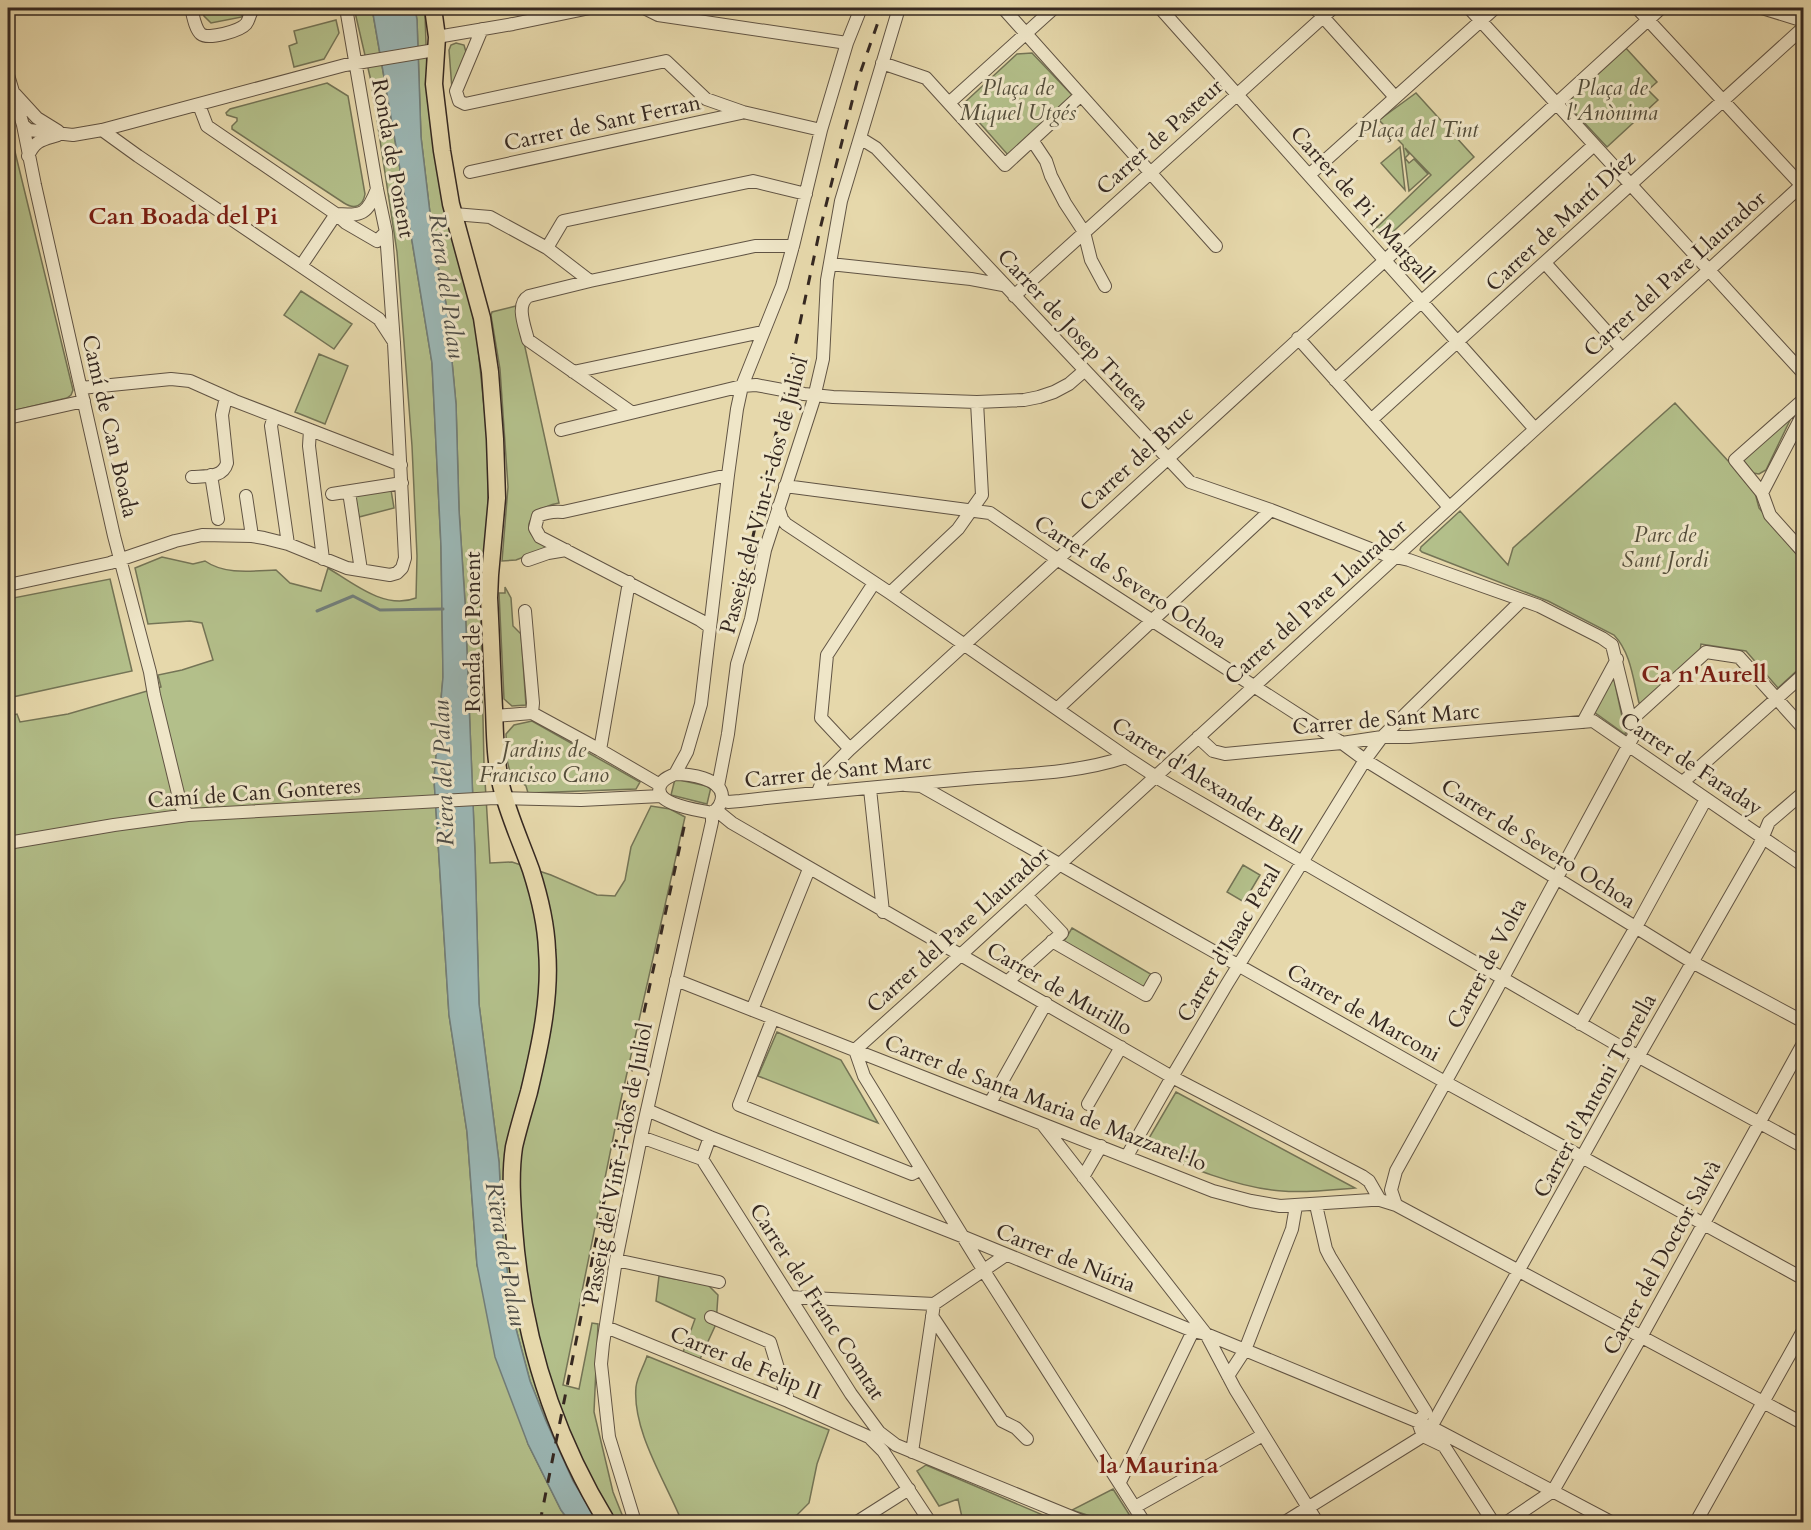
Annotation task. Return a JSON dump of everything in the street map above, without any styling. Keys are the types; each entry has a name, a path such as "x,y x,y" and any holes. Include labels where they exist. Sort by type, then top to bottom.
{"main road":[{"name":"Ronda de Ponent","path":"433,8 430,47 437,117 454,214 482,318 493,409 497,498 489,598 500,799 537,892 545,930 548,962 546,1002 540,1040 517,1134 513,1163 511,1191 518,1268 532,1342 547,1398 576,1465 607,1522"}],"street":[{"path":"191,8 198,30 202,35 208,37 240,30 254,8"},
{"name":"Ronda de Ponent","path":"346,8 377,189 386,226 405,558 398,573 390,575 361,570"},
{"path":"37,118 27,119 23,125 29,130 73,135 102,130 355,63 430,47 483,29 590,8"},
{"path":"644,8 658,15 847,43"},
{"name":"Passeig del Vint-i-dos de Juliol","path":"675,774 687,752 701,704 728,475 742,386 782,286 821,130 847,43 861,8"},
{"name":"Passeig del Vint-i-dos de Juliol","path":"718,786 728,734 737,664 751,619 765,550 824,359 825,303 841,201 899,8"},
{"path":"1003,8 1216,246"},
{"path":"949,103 1054,8"},
{"name":"Carrer de Pi i Margall","path":"1160,8 1535,429"},
{"name":"Carrer de Pasteur","path":"1014,296 1237,94 1319,12 1333,8"},
{"path":"1469,8 1803,374"},
{"path":"1309,175 1495,8"},
{"path":"1637,8 1803,185"},
{"name":"Carrer del Bruc","path":"818,792 825,774 850,749 1661,8"},
{"path":"1762,8 1803,21"},
{"path":"1319,12 1395,96"},
{"name":"Carrer de Martí Díez","path":"1371,420 1803,27"},
{"path":"483,29 456,91 459,101 465,104 666,61 706,99 743,112 821,130"},
{"path":"882,63 926,78 1005,165 1081,95"},
{"name":"Camí de Can Boada","path":"8,75 23,125 28,156 120,560 150,672 153,695 181,806 188,815"},
{"path":"14,93 37,118 62,133"},
{"path":"199,105 207,126 346,223 377,241 386,226 372,213 336,214"},
{"name":"Carrer de Sant Ferran","path":"470,172 743,112"},
{"path":"102,130 379,319 394,343"},
{"path":"28,156 38,141 62,133"},
{"name":"Carrer de Josep Trueta","path":"860,138 876,148 1190,482 1271,510 1386,555 1396,556 1539,606 1602,638 1612,645 1617,659"},
{"path":"1032,140 1046,161 1065,203 1084,232 1091,260 1105,286"},
{"path":"1335,380 1594,145"},
{"path":"547,248 563,221 741,183 753,181 806,194"},
{"name":"Carrer del Pare Llaurador","path":"855,1050 1803,185"},
{"path":"364,212 370,206 377,189"},
{"path":"301,266 336,214"},
{"path":"454,214 490,217 547,248 590,281"},
{"path":"631,412 528,340 521,306 524,299 590,281 755,246 793,246"},
{"name":"Carrer de Josep Trueta","path":"971,279 978,269 977,257"},
{"path":"1545,263 1622,349"},
{"path":"830,264 971,279 1004,285"},
{"path":"379,319 389,319 392,316"},
{"path":"573,372 762,332"},
{"path":"1298,338 1449,507"},
{"path":"561,430 742,386 756,385 833,397 977,402 1024,400 1039,397 1069,384 1084,371"},
{"path":"81,388 181,379 190,381 401,465"},
{"path":"192,477 221,474 225,470 227,463 222,415 226,397"},
{"path":"1803,399 1735,460 1762,493 1770,515 1803,553"},
{"path":"8,418 84,401"},
{"path":"890,592 958,529 982,495 977,402"},
{"path":"1762,493 1803,412"},
{"path":"274,416 272,426 288,544"},
{"path":"309,430 309,447 323,559"},
{"path":"210,475 218,519"},
{"path":"710,627 629,582 540,537 535,528 538,516 552,511 563,512 728,475"},
{"path":"332,494 402,483"},
{"name":"Carrer de Severo Ochoa","path":"786,486 990,513 1365,760 1692,962 1803,1022"},
{"path":"8,585 120,560 202,535 252,536 288,544 347,568 361,570 349,492"},
{"path":"246,496 252,536"},
{"name":"Carrer d'Alexander Bell","path":"778,507 786,524 890,592 1156,776 1301,863 1580,1024 1803,1147"},
{"path":"1057,709 1271,510"},
{"path":"528,560 566,550"},
{"path":"600,750 629,582"},
{"path":"850,749 821,718 827,655 874,583"},
{"name":"Carrer d'Isaac Peral","path":"1127,1156 1239,965 1365,760 1382,737 1521,601"},
{"path":"495,717 532,713 525,611"},
{"path":"1631,720 1706,652 1739,657 1803,729"},
{"path":"1617,659 1634,735 1630,745"},
{"path":"1583,722 1617,659"},
{"path":"1683,782 1803,674"},
{"name":"Carrer de Sant Marc","path":"532,713 600,750 661,791 666,801 683,807 717,807 728,802 818,792 1081,769 1126,757"},
{"name":"Carrer de Faraday","path":"1583,722 1593,721 1630,745 1803,866"},
{"name":"Carrer de Sant Marc","path":"1198,737 1213,751 1225,754 1382,737 1421,736 1583,722"},
{"name":"Carrer de Volta","path":"1396,1205 1391,1190 1396,1171 1630,745"},
{"path":"661,791 668,777 675,774 705,780 718,786 721,792 717,807"},
{"name":"Carrer de Sant Marc","path":"951,804 952,790 959,780"},
{"name":"Carrer de Marconi","path":"905,785 921,786 1445,1082 1803,1278"},
{"path":"165,818 173,801 176,786"},
{"path":"870,789 883,912"},
{"name":"Camí de Can Gonteres","path":"8,843 188,815 423,801 581,800 661,791"},
{"name":"Carrer d'Antoni Torrella","path":"1427,1432 1763,837 1769,822 1803,792"},
{"path":"1580,1024 1706,799"},
{"name":"Passeig del Vint-i-dos de Juliol","path":"635,1522 609,1437 602,1364 606,1327 616,1260 641,1137 675,980 717,807"},
{"name":"Carrer de Murillo","path":"717,807 732,824 883,912 1008,981 1172,1077 1362,1176 1369,1181 1380,1200"},
{"path":"752,1010 809,869"},
{"path":"1008,981 1062,933 1026,895"},
{"path":"1052,941 1146,995 1155,979"},
{"name":"Carrer de Santa Maria de Mazzarel·lo","path":"675,980 1213,1191 1280,1206 1358,1200 1380,1200 1396,1205 1803,1424"},
{"path":"990,1103 1046,1003"},
{"path":"773,1018 739,1105 912,1174 921,1169"},
{"name":"Carrer del Doctor Salvà","path":"1553,1491 1641,1337 1803,1042"},
{"path":"1088,1104 1121,1047"},
{"path":"855,1050 864,1076 984,1271 1144,1522"},
{"name":"Carrer de Núria","path":"647,1110 1193,1331 1206,1334 1418,1422"},
{"path":"1043,1125 1206,1334 1228,1376 1317,1522"},
{"path":"641,1137 702,1159 710,1137"},
{"path":"1083,1177 1101,1146"},
{"name":"Carrer del Franc Comtat","path":"702,1159 851,1394 879,1432 896,1445 912,1452"},
{"path":"1316,1205 1330,1257 1426,1412 1418,1422 1444,1446 1493,1522"},
{"path":"1228,1376 1245,1350 1292,1228 1296,1206"},
{"path":"790,1297 933,1310 1006,1255"},
{"path":"616,1260 719,1282"},
{"path":"933,1310 1002,1421 1016,1428 1027,1439"},
{"path":"933,1310 912,1452 1084,1522"},
{"path":"711,1317 770,1342 788,1401"},
{"name":"Carrer de Felip II","path":"606,1327 788,1401 869,1437"},
{"path":"1696,1522 1803,1329"},
{"path":"1120,1482 1193,1331"},
{"path":"1427,1432 1468,1446 1611,1522"},
{"path":"1285,1522 1427,1432"},
{"path":"1134,1506 1263,1435"},
{"name":"Carrer del Franc Comtat","path":"869,1437 883,1451 930,1522"},
{"path":"1452,1457 1468,1446"},
{"path":"857,1522 909,1489"},
{"path":"1507,1522 1553,1491"},
{"path":"1048,1522 1060,1514"}],"green space":[{"path":"202,8 242,8 242,17 211,23 204,16"},
{"path":"354,8 372,8 432,363 441,546 443,677 434,779 449,1015 467,1132 477,1265 528,1444 561,1510 570,1522 8,1522 8,716 17,714 20,722 68,714 161,687 158,675 213,660 202,623 190,621 148,624 135,568 162,557 193,564 205,561 230,570 276,570 290,583 321,591 328,568 359,588 381,598 404,601 416,598 417,556 412,446 397,252 371,81"},
{"path":"415,8 423,8 425,15 427,72 442,186 476,329 488,445 488,532 480,581 484,764 490,863 512,862 551,875 597,895 615,896 625,880 631,847 651,806 670,809 685,817 620,1104 563,1385 579,1389 592,1323 598,1324 594,1412 613,1492 625,1522 598,1522 573,1481 546,1421 530,1381 515,1325 503,1241 499,1162 479,1004 456,404 447,308 434,247 421,137"},
{"path":"336,20 339,33 324,59 294,67 289,46 297,43 294,31"},
{"path":"456,43 464,45 466,52 452,89 449,50 451,45"},
{"name":"Plaça de l'Anònima","path":"1624,46 1657,82 1648,90 1658,100 1607,147 1564,101"},
{"name":"Plaça de Miquel Utgés","path":"1032,53 1072,95 1008,155 963,104 1017,54"},
{"path":"327,83 348,96 365,194 358,206 344,203 232,129 237,118 226,113 230,109"},
{"name":"Plaça del Tint","path":"1416,93 1474,157 1384,240 1373,231 1431,175 1405,148 1409,154 1405,158 1409,163 1414,159 1428,174 1409,191 1403,145 1379,120"},
{"path":"8,123 73,390 67,398 8,412"},
{"path":"1400,147 1405,190 1381,163"},
{"path":"301,291 352,324 334,349 284,315"},
{"path":"516,306 559,503 545,507 530,521 531,534 550,547 516,560 502,561 508,487 500,369 491,315 492,312"},
{"path":"319,354 348,366 325,424 295,412"},
{"name":"Parc de Sant Jordi","path":"1675,403 1751,486 1759,508 1803,562 1803,665 1778,688 1746,651 1701,644 1700,651 1643,704 1639,703 1628,658 1614,635 1548,601 1420,550 1460,511 1508,565 1513,548"},
{"path":"1793,414 1766,470 1759,474 1753,473 1743,460"},
{"path":"391,490 394,508 359,517 355,495"},
{"path":"110,579 132,671 8,698 8,599"},
{"path":"505,587 511,598 513,626 521,634 526,705 512,706 504,699 499,593 505,593"},
{"path":"1613,675 1626,735 1594,712"},
{"name":"Jardins de Francisco Cano","path":"532,721 640,782 636,789 528,793 526,786 517,779 512,780 507,760 506,734 514,725"},
{"path":"675,779 711,787 707,804 671,795"},
{"path":"1243,865 1260,875 1244,902 1227,892"},
{"path":"1072,928 1154,976 1145,991 1063,943"},
{"path":"777,1032 841,1060 878,1123 758,1076"},
{"path":"1176,1092 1355,1188 1300,1192 1247,1186 1177,1162 1145,1148"},
{"path":"659,1276 708,1285 718,1295 716,1324 699,1361 682,1355 695,1319 656,1301"},
{"path":"647,1356 829,1430 817,1464 809,1503 797,1515 783,1522 682,1522 639,1421 636,1387"},
{"path":"926,1465 1043,1515 1031,1522 963,1522 958,1499 939,1506 917,1471"},
{"path":"1113,1489 1134,1522 1108,1522 1072,1510"}],"water":[{"name":"Riera del Palau","path":"372,8 415,8 417,20 421,137 434,247 447,308 456,404 479,1004 499,1162 503,1241 515,1325 530,1381 546,1421 573,1481 598,1522 570,1522 561,1510 528,1444 495,1357 477,1265 467,1132 449,1015 434,779 443,677 441,546 432,363"}],"waterway":[{"path":"317,611 353,596 380,610 443,609"}],"railway":[{"path":"735,617 820,229 857,82 883,8"},
{"path":"540,1522 614,1151 686,818"}],"district":[{"name":"Can Boada del Pi","path":"183,216"},
{"name":"Ca n'Aurell","path":"1704,674"},
{"name":"la Maurina","path":"1159,1465"}]}
